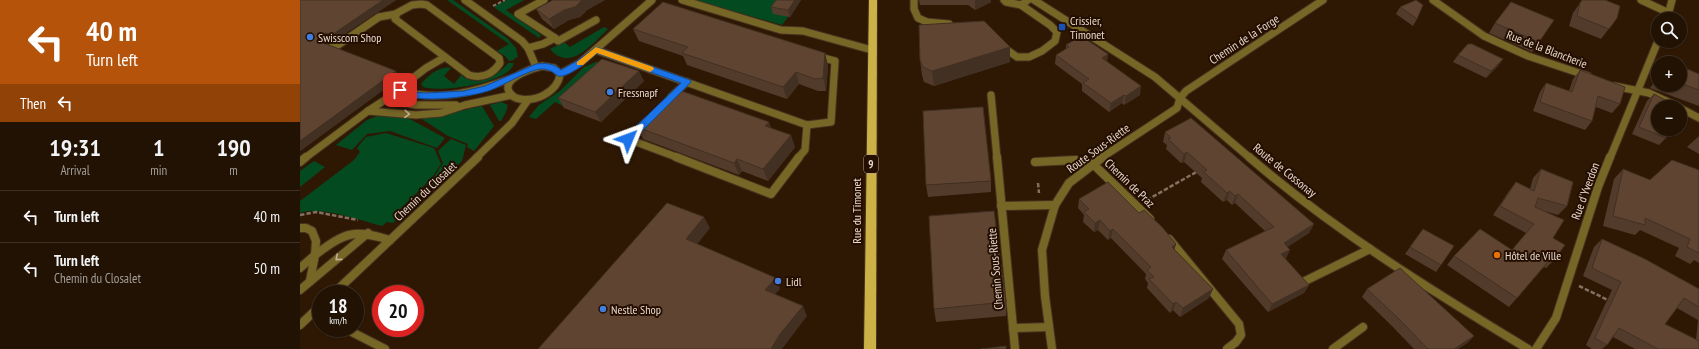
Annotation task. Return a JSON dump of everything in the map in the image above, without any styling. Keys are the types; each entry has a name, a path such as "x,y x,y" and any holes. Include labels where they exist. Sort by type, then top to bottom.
{"main road":[{"name":"Rue du Timonet","path":"868,349 873,0"}],"street":[{"path":"465,0 513,34 528,48 536,67"},
{"path":"544,0 518,14 558,41 596,20"},
{"path":"560,74 580,63 652,0"},
{"path":"682,0 781,30 803,31 872,50"},
{"path":"914,0 914,9 918,18 927,22 955,24"},
{"path":"998,41 1009,53 1017,58 1032,58 1055,41 1057,32 1050,25 1021,5 1006,2 1004,0"},
{"path":"1021,5 1028,0"},
{"name":"Route de Cossonay","path":"1034,0 1155,77 1278,182 1370,249 1528,349"},
{"name":"Chemin de la Forge","path":"1180,98 1186,91 1323,0"},
{"name":"Rue de la Blancherie","path":"1433,0 1484,36 1528,56 1625,90 1639,90 1657,95 1666,100"},
{"path":"1641,0 1661,12"},
{"path":"1669,12 1672,0"},
{"path":"333,43 338,45 379,17 396,14 412,5 420,4 427,5 499,58 500,61 496,69 490,73 478,76 469,75 395,19 396,14"},
{"path":"528,48 543,44 555,38"},
{"name":"Rue d'Yverdon","path":"1536,349 1556,318 1598,187 1655,48"},
{"path":"596,50 807,125 831,122 835,61 806,53"},
{"path":"300,162 368,111 400,90 405,84 426,68 444,57"},
{"path":"442,104 464,94 488,88 515,77 528,69 536,67 542,66 554,68 560,74 561,79 553,90 546,95 528,100 516,98 509,92 509,87 515,77"},
{"path":"666,103 687,82"},
{"path":"400,90 410,94 426,96 464,94"},
{"path":"368,111 416,115 441,113 465,105 512,95"},
{"name":"Chemin Sous-Riette","path":"991,95 1015,349"},
{"name":"Route Sous-Riette","path":"1052,349 1045,296 1042,250 1055,205 1069,183 1093,164 1177,108 1180,98"},
{"name":"Chemin du Closalet","path":"342,285 495,141 512,123 528,100"},
{"path":"394,101 416,105 465,105"},
{"name":"Rue de la Blancherie","path":"1687,111 1699,118"},
{"path":"650,118 628,139 771,194 805,150 807,125"},
{"path":"1035,162 1076,160 1093,164"},
{"name":"Chemin de Praz","path":"1093,164 1161,230 1239,324 1242,335 1227,349"},
{"path":"1001,206 1055,205"},
{"path":"300,228 306,228 312,231 316,241 310,281"},
{"path":"300,268 338,238 350,234 368,233 390,240"},
{"path":"300,290 368,233"},
{"path":"1303,282 1370,249"},
{"path":"300,325 312,318"},
{"path":"1013,328 1049,327"},
{"path":"1334,349 1363,327"},
{"path":"362,337 385,349"}],"path":[{"path":"491,8 505,0"},
{"path":"1136,206 1199,170"},
{"path":"300,215 316,212 362,221"},
{"path":"1578,286 1613,302"}],"green space":[{"path":"447,0 453,0 507,38 516,48 518,57 509,61 505,56 497,51 509,44"},
{"path":"507,0 524,0 506,10 541,35 539,38 495,8 495,6"},
{"path":"694,0 801,0 782,25"},
{"path":"604,27 608,29 588,48 573,57 565,58 558,56 550,49 564,42 570,47"},
{"path":"606,61 565,107 555,102 536,119 529,117 539,105 560,91 584,67 596,62"},
{"path":"508,63 514,63 510,70 488,81 473,85 432,89 423,87 421,84 434,72 447,67 451,68 444,76 454,84 461,75 467,79 480,81 498,73"},
{"path":"501,102 508,105 501,121 499,121 490,105"},
{"path":"482,106 494,126 474,151 467,147 468,144 448,136 420,118 438,116"},
{"path":"377,116 408,118 445,138 437,148 390,131 367,134 352,150 336,145 367,120"},
{"path":"386,133 434,148 441,164 431,179 400,209 403,215 393,223 387,222 382,226 330,212 309,211 300,213 300,201 354,160 360,152 357,148 366,137"},
{"path":"451,139 466,145 462,161 406,211 404,208 432,180 443,163 438,151"},
{"path":"314,161 325,167 300,187 300,171"}],"building":[{"path":"300,0 383,0 333,34 325,33 323,36 324,40 321,42 396,71 300,141"},
{"path":"553,0 582,0 575,7 564,10 549,19 536,9"},
{"path":"776,0 795,0 788,10 771,7"},
{"path":"1416,0 1423,5 1417,19 1400,7"},
{"path":"1582,0 1605,0 1620,6 1617,18 1609,29 1577,16"},
{"path":"663,2 825,53 823,78 815,79 796,72 783,87 682,53 688,47 633,29"},
{"path":"1511,2 1554,20 1539,42 1495,23"},
{"path":"984,21 1010,47 932,71 923,67 920,60 919,25"},
{"path":"1081,36 1108,54 1102,58 1141,86 1126,96 1124,95 1111,103 1083,83 1089,79 1056,55 1069,47 1066,45"},
{"path":"1468,44 1472,44 1503,59 1491,71 1458,55"},
{"path":"602,59 639,71 595,112 558,98"},
{"path":"1687,69 1699,74 1699,90 1687,86"},
{"path":"1580,70 1625,87 1620,104 1598,96 1592,121 1540,102 1546,83 1572,92"},
{"path":"676,89 769,122 765,126 791,135 763,169 737,159 734,163 637,127"},
{"path":"1654,94 1665,100 1651,100"},
{"path":"1651,101 1651,132 1639,127"},
{"path":"983,107 991,181 926,185 923,111"},
{"path":"1191,118 1314,224 1284,243 1290,250 1281,254 1309,285 1272,304 1226,250 1274,227 1238,194 1235,196 1230,191 1227,193 1204,172 1207,170 1187,152 1184,154 1168,139 1171,138 1165,132"},
{"path":"1672,160 1699,170 1699,253 1687,247 1690,239 1645,218 1645,225 1613,216 1623,169 1650,180"},
{"path":"1541,169 1573,182 1567,206 1538,198 1535,207 1564,220 1553,238 1565,245 1554,260 1551,258 1517,298 1454,256 1480,229 1512,250 1534,224 1500,206 1516,182 1534,191"},
{"path":"1108,182 1139,213 1144,210 1162,227 1176,244 1172,247 1213,289 1183,308 1176,302 1173,304 1149,279 1154,277 1147,270 1151,267 1113,229 1110,231 1100,220 1095,223 1084,212 1089,209 1079,199"},
{"path":"667,203 704,217 686,239 776,278 765,290 803,306 780,334 771,349 538,349"},
{"path":"994,211 1006,302 934,309 929,216"},
{"path":"1423,229 1454,246 1441,265 1410,247"},
{"path":"1602,239 1645,259 1699,289 1699,307 1684,298 1665,324 1699,341 1699,349 1658,349 1619,328 1607,345 1595,338 1621,282 1592,268"},
{"path":"1400,268 1474,336 1454,349 1428,349 1367,289"},
{"path":"1006,346 1006,349 981,349"}],"slow traffic":[{"path":"580,63 596,50 650,69"}],"place":[{"name":"Crissier, Timonet","path":"1062,27"},
{"name":"Swisscom Shop","path":"310,37"},
{"name":"Fressnapf","path":"610,92"},
{"name":"Hôtel de Ville","path":"1497,255"},
{"name":"Lidl","path":"778,281"},
{"name":"Nestle Shop","path":"603,309"}],"route":[{"path":"400,90 410,94 426,96 458,93 464,94 488,88 515,77 528,69 536,67 549,66 558,70 560,74 580,63 596,50 687,82 628,139"}]}
